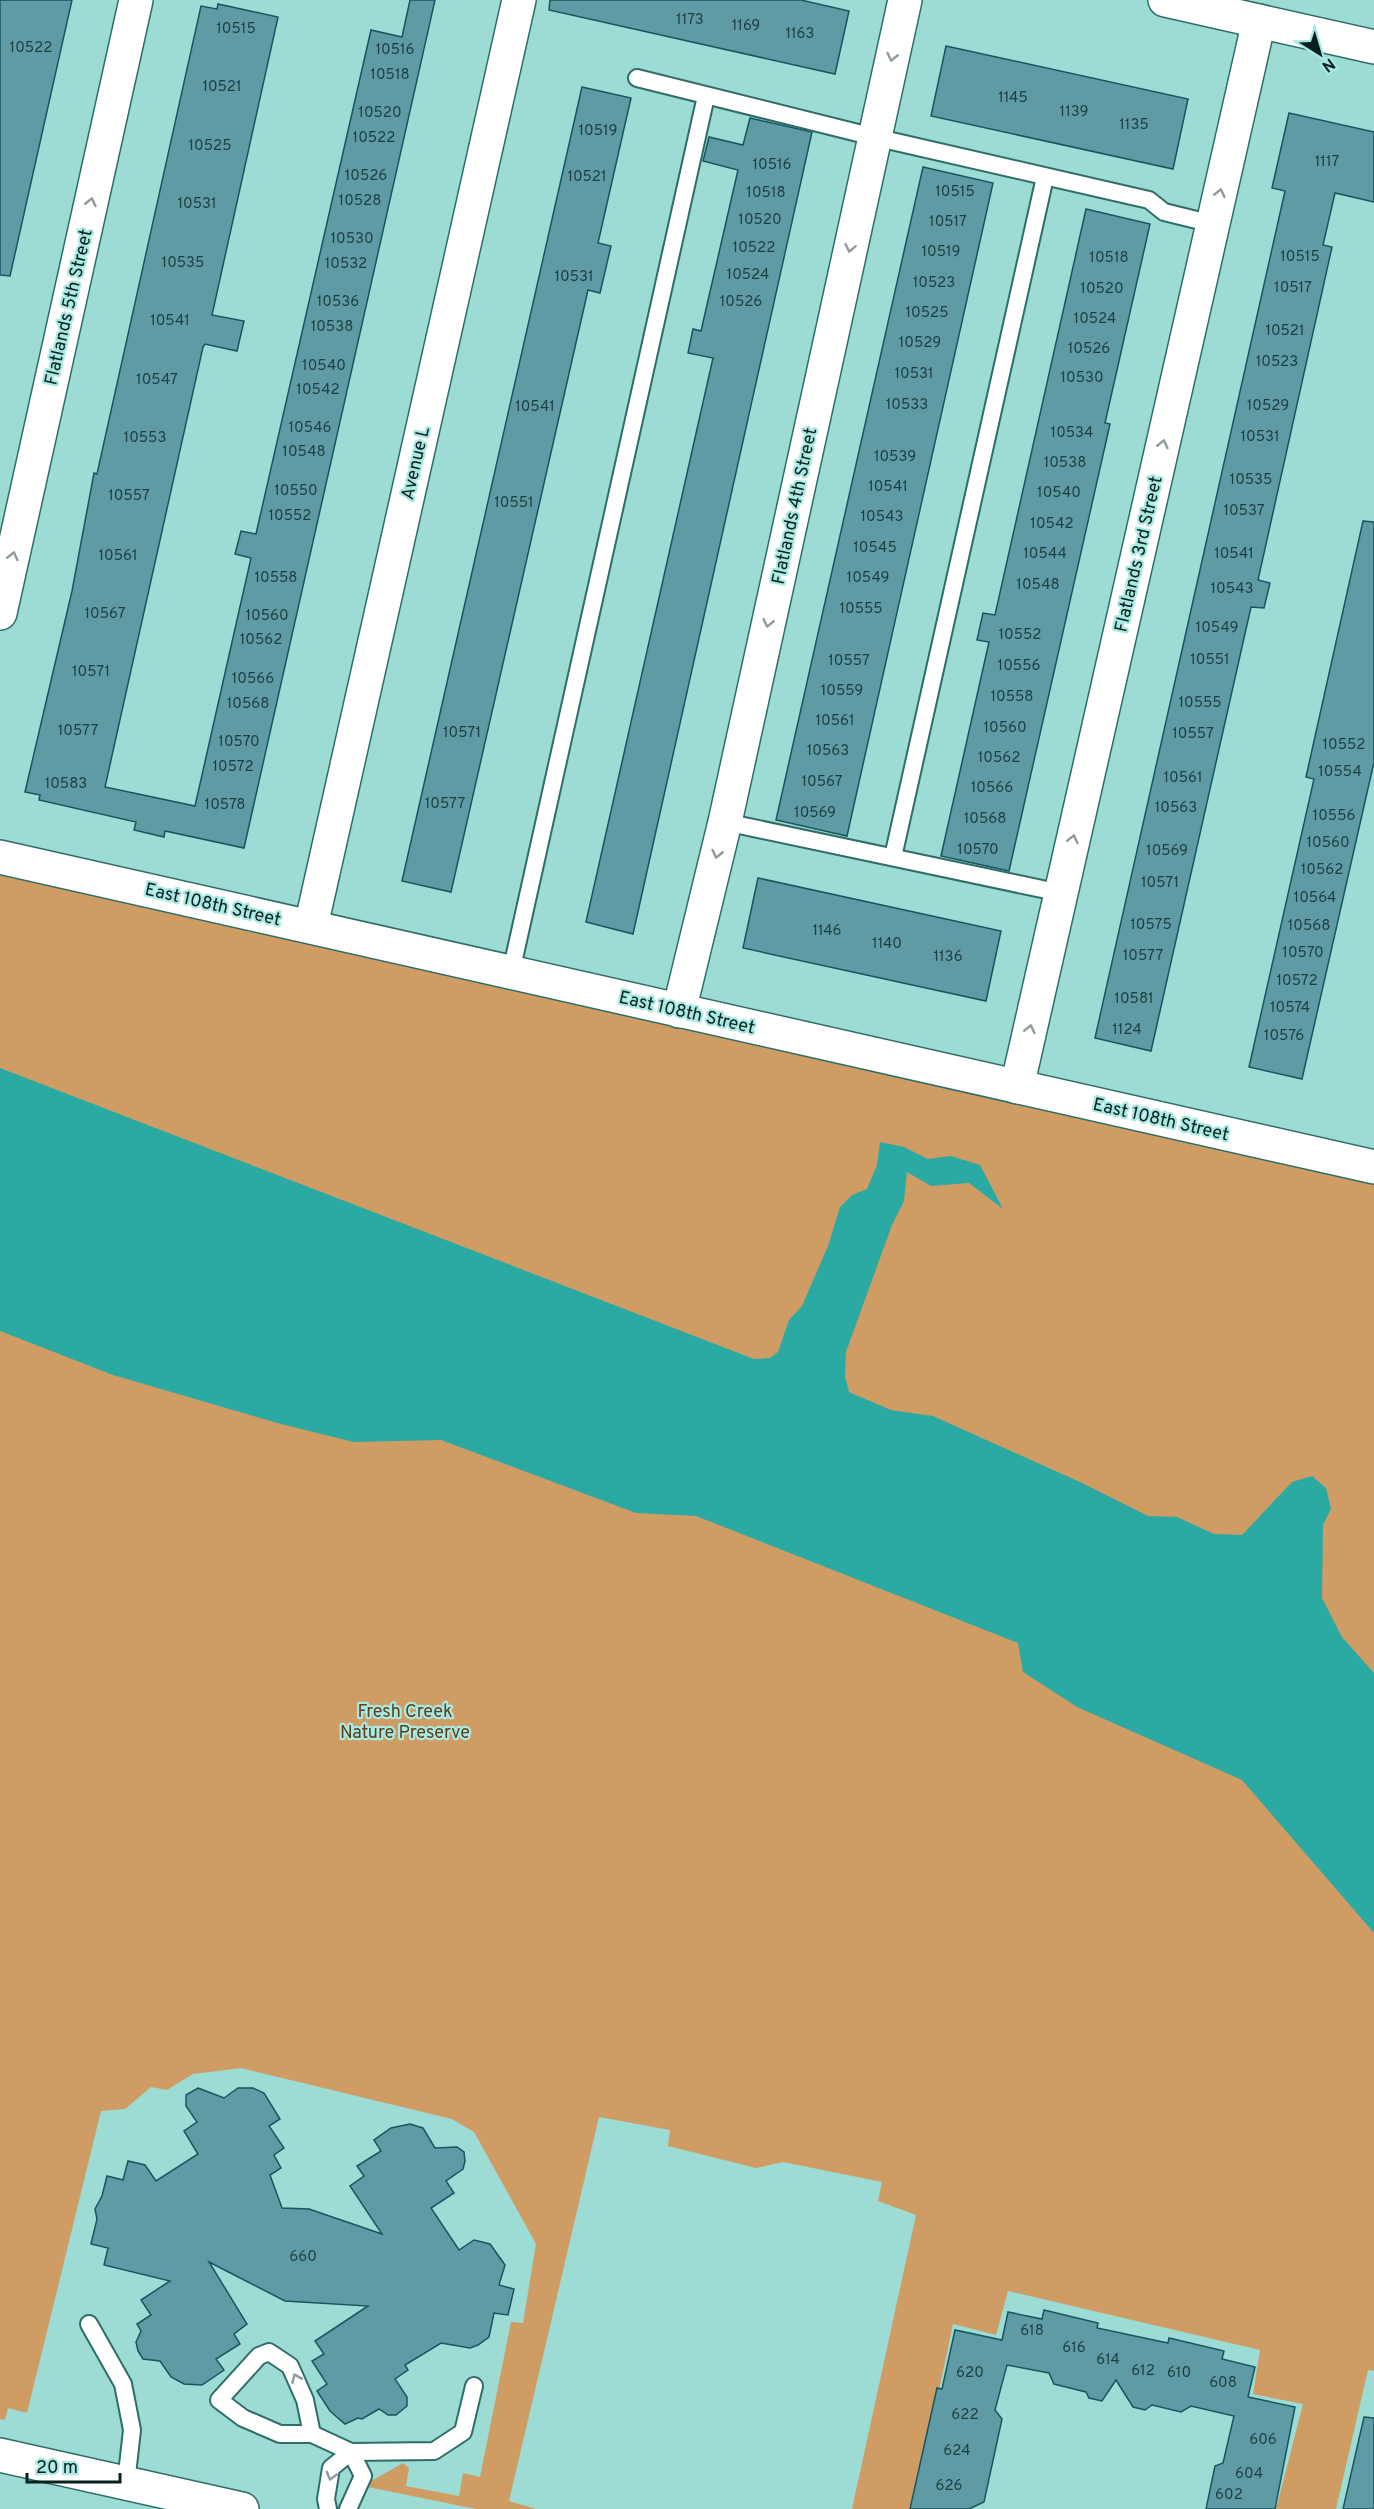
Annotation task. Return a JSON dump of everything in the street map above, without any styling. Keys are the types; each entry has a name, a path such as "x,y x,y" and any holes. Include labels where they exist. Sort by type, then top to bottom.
{"street":[{"name":"Flatlands 5th Street","path":"0,613 136,0"},
{"name":"Avenue L","path":"311,926 519,0"},
{"name":"Flatlands 4th Street","path":"679,1011 725,822 905,0"},
{"path":"1165,0 1374,47"},
{"name":"Flatlands 3rd Street","path":"1017,1086 1259,21"},
{"name":"East 108th Street","path":"0,857 1374,1167"},
{"path":"0,2455 242,2509"}],"lane":[{"path":"636,78 874,137 1149,200 1164,212 1213,224"},
{"path":"511,972 706,96"},
{"path":"893,857 1046,177"},
{"path":"725,822 1061,893"},
{"path":"89,2324 123,2384 132,2430 126,2483"},
{"path":"312,2434 305,2400 290,2366 269,2352 260,2356 219,2400 243,2418 280,2434 312,2434 351,2452 434,2451 463,2432 474,2386"},
{"path":"328,2509 326,2499 331,2468 351,2452"},
{"path":"348,2509 363,2476 351,2452"}],"green space":[{"path":"0,863 1374,1168 1374,1711 1223,1580 0,1106"},
{"name":"Fresh Creek Nature Preserve","path":"0,1308 453,1419 1035,1629 1258,1766 1374,1893 1374,2371 1368,2370 1336,2509 1276,2509 1303,2404 1253,2394 1260,2350 1008,2291 996,2335 953,2324 914,2509 852,2509 916,2215 878,2201 882,2182 783,2162 756,2168 668,2146 670,2130 599,2117 509,2501 536,2509 476,2509 368,2487 368,2483 403,2463 409,2468 406,2486 459,2496 463,2473 480,2477 511,2322 523,2323 536,2244 474,2132 452,2119 241,2068 193,2074 167,2090 151,2087 125,2109 101,2111 27,2413 8,2408 5,2420 0,2419"}],"water":[{"path":"0,1068 754,1359 770,1358 778,1352 789,1320 802,1306 828,1246 840,1207 852,1195 867,1189 877,1165 880,1142 904,1147 928,1159 951,1156 980,1165 1003,1209 969,1183 931,1186 907,1172 904,1201 892,1225 846,1352 845,1376 849,1392 891,1410 933,1416 1080,1482 1148,1516 1177,1517 1214,1534 1242,1535 1292,1482 1312,1476 1326,1488 1331,1509 1323,1525 1322,1598 1342,1637 1374,1673 1374,1933 1242,1780 1077,1707 1023,1672 1018,1643 696,1516 636,1513 441,1440 354,1442 281,1424 113,1375 0,1331"}],"building":[{"path":"0,0 72,0 10,276 0,275"},
{"path":"410,0 435,0 244,848 165,831 164,837 134,830 136,822 39,800 40,795 25,792 72,591 94,473 97,474 201,6 217,9 218,4 278,17 212,315 244,321 237,351 205,344 203,347 105,787 195,806 251,558 235,554 241,531 256,534 371,30 402,37"},
{"path":"550,0 801,0 849,11 835,74 549,10"},
{"path":"946,46 1188,99 1173,169 931,116"},
{"path":"582,87 631,98 598,243 611,246 600,293 588,290 451,892 402,881"},
{"path":"1289,113 1374,132 1374,202 1335,193 1323,245 1332,247 1258,580 1270,583 1264,608 1251,607 1151,1051 1095,1038 1285,191 1272,188"},
{"path":"750,118 812,132 633,934 586,922 713,358 688,353 693,329 701,331 738,170 703,161 709,137 743,145"},
{"path":"923,167 993,183 847,836 776,820"},
{"path":"1086,209 1150,224 1105,423 1110,424 1009,871 941,856 989,642 977,640 983,613 995,615"},
{"path":"1363,521 1374,522 1374,762 1302,1079 1249,1067 1314,779 1306,777"},
{"path":"758,878 1001,931 986,1001 743,948"},
{"path":"198,2088 224,2098 238,2088 253,2088 264,2093 280,2119 269,2126 284,2148 274,2155 281,2168 270,2175 282,2208 309,2209 382,2234 350,2186 364,2176 357,2166 381,2151 374,2140 391,2128 410,2124 423,2128 435,2148 457,2147 464,2152 463,2169 446,2181 454,2193 431,2208 459,2250 474,2240 490,2244 505,2265 499,2285 514,2289 508,2315 494,2313 489,2337 478,2345 470,2348 441,2343 405,2365 408,2370 395,2379 407,2397 407,2406 396,2415 388,2415 379,2409 362,2419 358,2418 345,2424 330,2411 317,2391 327,2384 312,2361 324,2354 315,2341 368,2306 285,2301 209,2262 247,2324 234,2334 240,2344 216,2359 224,2370 202,2385 184,2384 171,2377 160,2361 143,2359 136,2342 141,2331 137,2324 151,2315 141,2300 170,2281 104,2265 108,2248 91,2244 97,2219 95,2209 102,2196 107,2176 123,2180 128,2161 145,2165 156,2181 198,2154 184,2131 197,2122 186,2106 186,2095"},
{"path":"1044,2310 1098,2323 1097,2328 1168,2343 1169,2338 1224,2351 1222,2359 1255,2367 1248,2397 1295,2407 1275,2509 1206,2509 1215,2466 1223,2463 1234,2416 1191,2406 1181,2412 1152,2405 1145,2410 1133,2407 1116,2380 1102,2401 1089,2398 1086,2392 1054,2384 1049,2373 1007,2365 995,2410 1002,2419 984,2502 969,2509 910,2509 937,2388 942,2389 955,2330 1002,2340 1008,2312 1042,2319"},
{"path":"1364,2417 1374,2418 1374,2509 1343,2509"}]}
